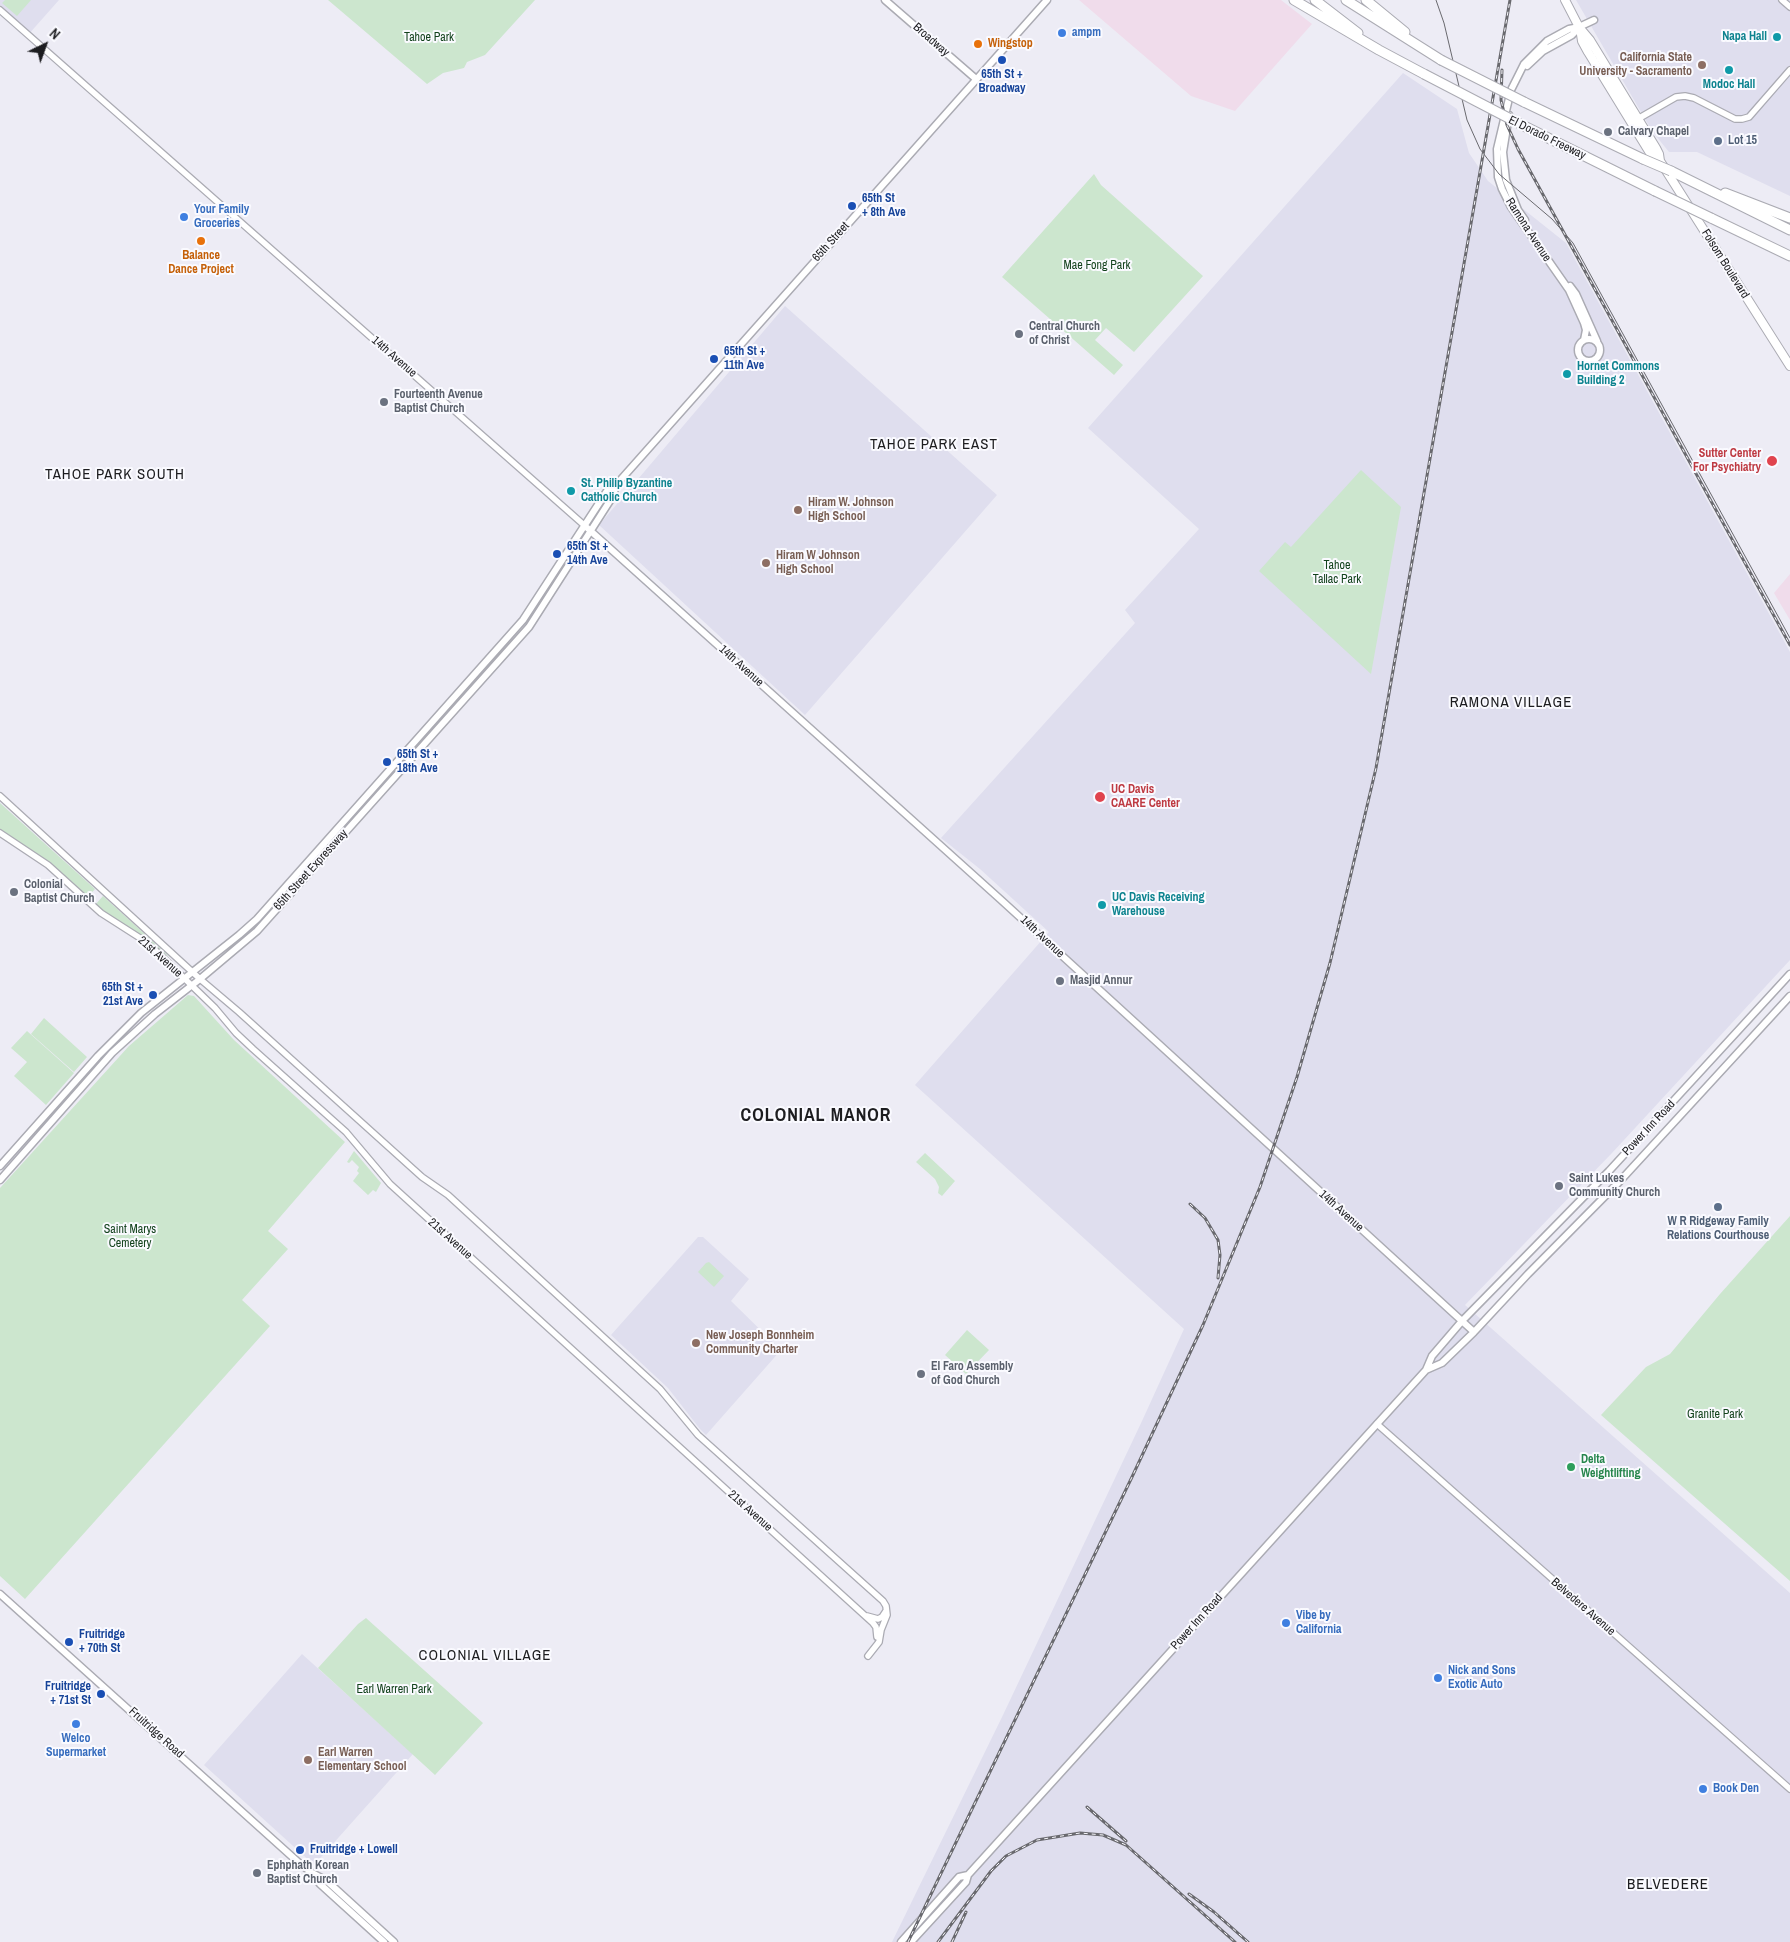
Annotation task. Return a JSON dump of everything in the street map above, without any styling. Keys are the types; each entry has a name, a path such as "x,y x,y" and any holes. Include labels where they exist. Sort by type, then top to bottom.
{"highway":[{"path":"1294,0 1380,49"},
{"path":"1314,0 1380,49"},
{"path":"1346,0 1395,29"},
{"path":"1366,0 1395,29"},
{"name":"El Dorado Freeway","path":"1395,29 1441,60 1790,230"},
{"name":"El Dorado Freeway","path":"1380,49 1524,126 1790,256"},
{"path":"1694,182 1753,202 1790,218"}],"main road":[{"name":"Broadway","path":"885,0 976,79"},
{"name":"65th Street","path":"584,524 607,491 616,485 1047,0"},
{"name":"Folsom Boulevard","path":"1565,0 1580,27 1582,41 1635,121 1653,158 1660,161 1790,366"},
{"name":"Ramona Avenue","path":"1580,27 1572,35 1543,50 1523,71 1514,96 1504,140 1504,152 1506,180 1518,210 1576,294 1600,347 1600,354 1594,360 1587,360 1581,357 1578,350 1580,343 1584,340 1586,330 1569,290 1511,207 1502,189 1498,177 1497,149 1511,90 1524,64 1547,41 1570,29 1580,27 1594,20"},
{"path":"1584,340 1590,338 1596,341"},
{"name":"65th Street","path":"591,530 613,496 616,485"},
{"name":"14th Avenue","path":"584,524 994,893 1474,1332"},
{"name":"65th Street Expressway","path":"0,1166 109,1044 141,1013 239,935 257,918 523,620 584,524"},
{"name":"65th Street Expressway","path":"0,1180 112,1053 154,1014 200,979 256,931 529,627 591,530"},
{"name":"Power Inn Road","path":"912,1942 966,1882 968,1875 1426,1370 1432,1356 1462,1321 1587,1195 1790,974"},
{"name":"Power Inn Road","path":"1426,1370 1442,1363 1474,1332 1608,1193 1790,996"},
{"name":"Fruitridge Road","path":"0,1594 312,1873 320,1884 384,1942"},
{"name":"Fruitridge Road","path":"312,1873 327,1881 394,1942"},
{"name":"Power Inn Road","path":"901,1942 959,1877 968,1875"}],"street":[{"path":"1782,0 1790,7"},
{"name":"14th Avenue","path":"0,10 584,524"},
{"path":"1635,121 1676,97 1685,96 1694,98 1736,119 1749,117 1790,70"},
{"name":"21st Avenue","path":"0,796 192,972 246,1018 422,1177 432,1182 468,1214 660,1389 698,1435 878,1597 887,1610"},
{"name":"21st Avenue","path":"0,832 48,865 101,913 140,938 156,951 215,1008 252,1049 346,1132 390,1184 863,1614 876,1627 876,1646"},
{"name":"Belvedere Avenue","path":"1376,1424 1790,1789"},
{"path":"863,1614 878,1619 887,1610"},
{"path":"868,1656 876,1646 887,1610"}],"shaded area":[{"path":"0,0 59,0 28,35 0,10"},
{"path":"1079,0 1281,0 1312,24 1235,111 1191,96"},
{"name":"California State University - Sacramento","path":"1576,0 1790,0 1790,196 1697,152 1669,152 1652,131"},
{"path":"1403,73 1457,109 1469,153 1488,181 1566,243 1790,652 1790,960 1612,1153 1465,1305 1790,1593 1790,1942 892,1942 1003,1715 1184,1329 915,1085 1049,932 980,869 941,838 1135,623 1125,610 1199,529 1088,428"},
{"name":"Hiram W. Johnson High School","path":"785,306 997,495 805,715 599,525"},
{"path":"1790,574 1790,620 1774,593"},
{"name":"New Joseph Bonnheim Community Charter","path":"698,1237 703,1237 749,1279 731,1301 781,1350 706,1435 668,1388 611,1335"},
{"name":"Earl Warren Elementary School","path":"302,1654 413,1754 314,1865 204,1765"}],"green space":[{"path":"5,0 31,0 17,16 2,3"},
{"name":"Tahoe Park","path":"328,0 535,0 485,55 467,62 464,68 443,73 427,84"},
{"name":"Mae Fong Park","path":"1094,174 1101,185 1203,276 1134,352 1106,328 1095,340 1123,365 1114,375 1002,277"},
{"name":"Tahoe Tallac Park","path":"1361,470 1401,507 1371,674 1259,571 1285,542 1291,547"},
{"path":"0,803 95,889 88,897 50,863 0,829"},
{"path":"103,896 171,958 95,905"},
{"name":"Saint Marys Cemetery","path":"188,995 194,996 234,1040 345,1142 268,1231 288,1249 242,1300 270,1326 25,1599 0,1576 0,1188 129,1046"},
{"path":"44,1018 87,1057 74,1072 31,1034"},
{"path":"27,1031 74,1073 46,1105 14,1076 27,1062 11,1048"},
{"path":"354,1151 381,1183 376,1192 373,1190 368,1195 353,1181 359,1173 357,1171 359,1167 352,1160 349,1163 347,1162"},
{"path":"925,1153 955,1181 942,1196 938,1193 939,1187 935,1179 916,1162"},
{"name":"Granite Park","path":"1790,1216 1790,1581 1601,1415 1646,1367 1670,1354 1720,1294"},
{"path":"709,1262 724,1276 714,1287 698,1272"},
{"path":"967,1330 989,1350 966,1374 945,1355"},
{"name":"Earl Warren Park","path":"366,1618 483,1723 435,1775 318,1668 358,1624"}],"tram line":[{"path":"1436,0 1444,23 1467,120 1480,149 1499,174 1552,219 1573,243 1790,638"}],"railway":[{"path":"908,1942 1132,1477 1203,1325 1260,1187 1297,1077 1330,963 1376,768 1510,0"},
{"path":"1502,70 1501,100 1507,125 1518,149 1790,645"},
{"path":"1190,1204 1205,1218 1218,1240 1220,1255 1218,1278"},
{"path":"1087,1807 1126,1841"},
{"path":"938,1942 991,1871 1006,1856 1037,1840 1080,1833 1103,1835 1126,1845 1235,1942"},
{"path":"1189,1894 1214,1912 1248,1942"},
{"path":"952,1942 966,1912"}],"place":[{"name":"ampm","path":"1062,33"},
{"name":"Napa Hall","path":"1777,37"},
{"name":"Wingstop","path":"978,44"},
{"name":"65th St + Broadway","path":"1002,60"},
{"name":"California State University - Sacramento","path":"1702,65"},
{"name":"Modoc Hall","path":"1729,70"},
{"name":"Calvary Chapel","path":"1608,132"},
{"name":"Lot 15","path":"1718,141"},
{"name":"65th St + 8th Ave","path":"852,206"},
{"name":"Your Family Groceries","path":"184,217"},
{"name":"Balance Dance Project","path":"201,241"},
{"name":"Central Church of Christ","path":"1019,334"},
{"name":"65th St + 11th Ave","path":"714,359"},
{"name":"Hornet Commons Building 2","path":"1567,374"},
{"name":"Fourteenth Avenue Baptist Church","path":"384,402"},
{"name":"Sutter Center For Psychiatry","path":"1772,461"},
{"name":"St. Philip Byzantine Catholic Church","path":"571,491"},
{"name":"Hiram W. Johnson High School","path":"798,510"},
{"name":"65th St + 14th Ave","path":"557,554"},
{"name":"Hiram W Johnson High School","path":"766,563"},
{"name":"65th St + 18th Ave","path":"387,762"},
{"name":"UC Davis CAARE Center","path":"1100,797"},
{"name":"Colonial Baptist Church","path":"14,892"},
{"name":"UC Davis Receiving Warehouse","path":"1102,905"},
{"name":"Masjid Annur","path":"1060,981"},
{"name":"65th St + 21st Ave","path":"153,995"},
{"name":"Saint Lukes Community Church","path":"1559,1186"},
{"name":"W R Ridgeway Family Relations Courthouse","path":"1718,1207"},
{"name":"New Joseph Bonnheim Community Charter","path":"696,1343"},
{"name":"El Faro Assembly of God Church","path":"921,1374"},
{"name":"Delta Weightlifting","path":"1571,1467"},
{"name":"Vibe by California","path":"1286,1623"},
{"name":"Fruitridge + 70th St","path":"69,1642"},
{"name":"Nick and Sons Exotic Auto","path":"1438,1678"},
{"name":"Fruitridge + 71st St","path":"101,1694"},
{"name":"Welco Supermarket","path":"76,1724"},
{"name":"Earl Warren Elementary School","path":"308,1760"},
{"name":"Book Den","path":"1703,1789"},
{"name":"Fruitridge + Lowell","path":"300,1850"},
{"name":"Ephphath Korean Baptist Church","path":"257,1873"}],"district":[{"name":"TAHOE PARK EAST","path":"934,445"},
{"name":"TAHOE PARK SOUTH","path":"115,475"},
{"name":"RAMONA VILLAGE","path":"1511,703"},
{"name":"COLONIAL MANOR","path":"816,1116"},
{"name":"COLONIAL VILLAGE","path":"485,1656"},
{"name":"BELVEDERE","path":"1668,1885"}]}
